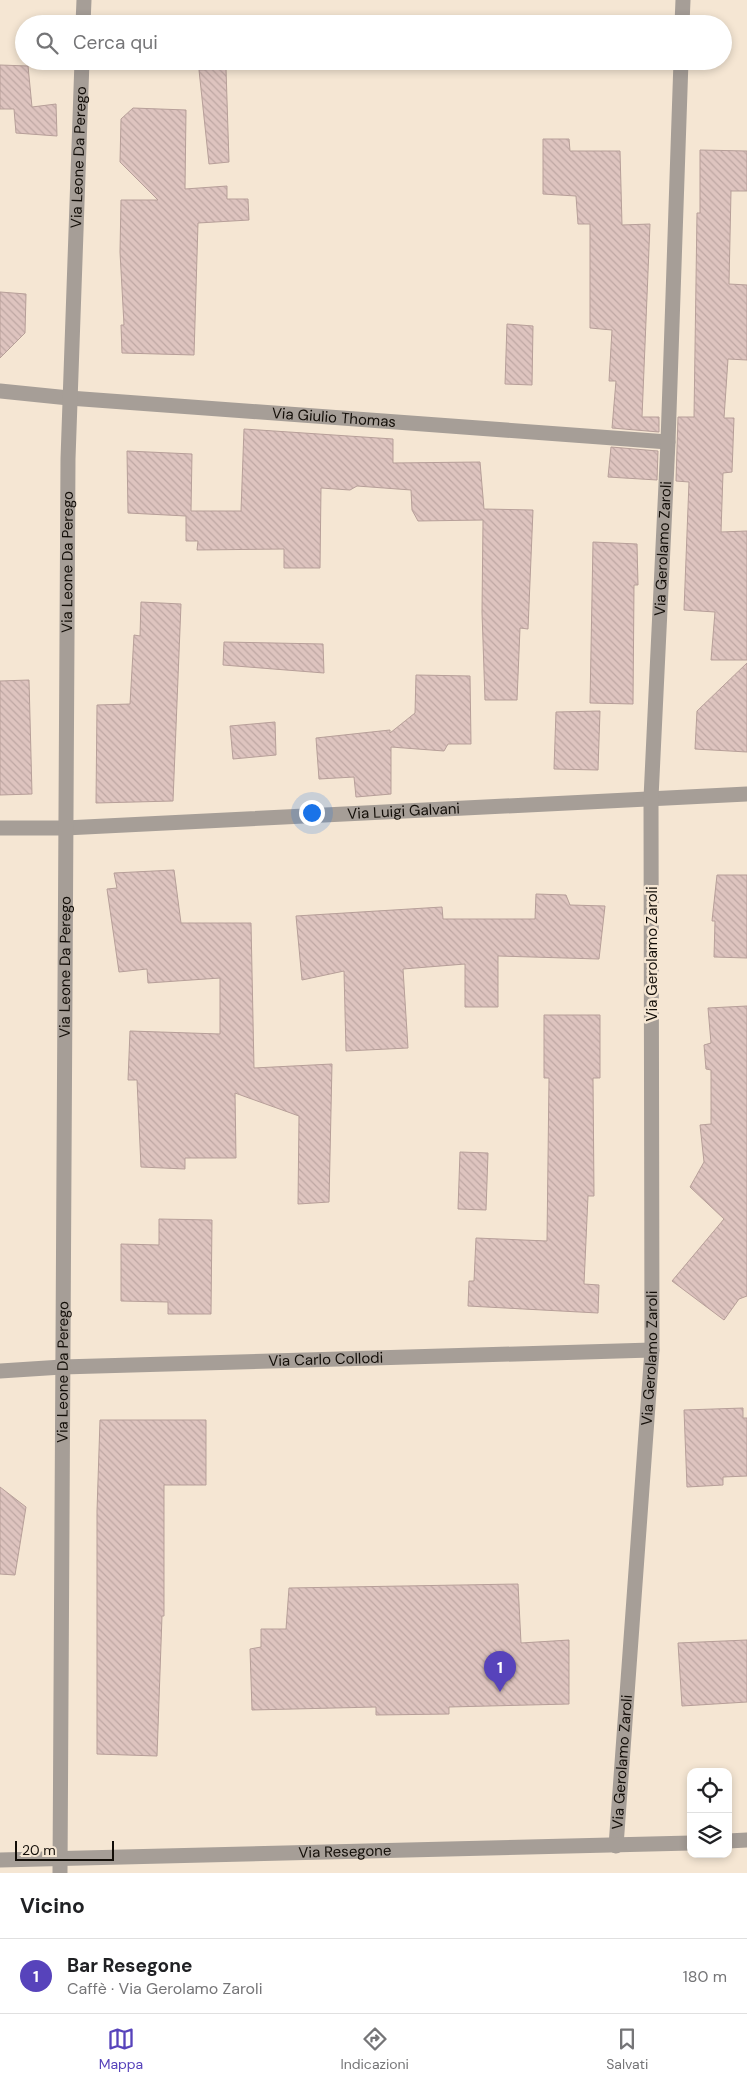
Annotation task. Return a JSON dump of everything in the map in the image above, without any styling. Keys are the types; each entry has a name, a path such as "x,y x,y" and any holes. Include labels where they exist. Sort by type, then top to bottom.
{"street":[{"path":"83,15 84,0"},
{"path":"682,15 683,0"},
{"name":"Via Leone Da Perego","path":"60,1866 69,398 82,70"},
{"name":"Via Gerolamo Zaroli","path":"616,1846 652,1350 651,798 668,442 681,70"},
{"name":"Via Giulio Thomas","path":"0,391 69,398 668,442"},
{"name":"Via Luigi Galvani","path":"0,828 65,828 747,794"},
{"name":"Via Carlo Collodi","path":"0,1371 62,1367 652,1350"},
{"path":"732,1841 747,1840"},
{"name":"Via Resegone","path":"0,1860 60,1866 241,1853 616,1846 687,1842"}],"building":[{"path":"0,65 15,66 15,70 28,70 32,107 56,104 57,136 16,133 14,109 0,109"},
{"path":"199,70 226,70 229,162 209,164"},
{"path":"133,108 186,110 185,189 227,186 227,199 248,199 249,220 198,223 194,355 122,353 121,325 124,325 120,252 121,200 158,200 120,162 121,119"},
{"path":"543,139 569,139 570,151 620,151 622,225 650,224 642,417 659,417 659,432 612,428 616,381 609,381 612,330 590,328 590,224 578,224 576,196 543,194"},
{"path":"700,150 747,151 747,191 731,191 729,284 747,285 747,360 728,359 724,418 734,418 732,472 723,473 721,532 747,531 747,660 711,660 715,612 684,610 689,482 676,481 678,417 694,417 697,213 700,213"},
{"path":"0,292 26,294 25,333 0,358"},
{"path":"507,324 533,326 532,385 505,384"},
{"path":"244,429 393,439 393,463 480,462 484,509 533,510 528,629 520,628 517,700 485,700 482,612 483,520 418,521 412,510 411,490 357,486 350,490 321,488 320,568 284,568 284,549 197,550 198,541 186,541 186,516 128,513 127,451 192,454 191,511 241,511"},
{"path":"611,447 658,451 657,480 608,477"},
{"path":"593,542 637,544 638,585 634,585 633,704 590,703"},
{"path":"141,602 181,604 173,801 96,803 97,705 130,704 134,635 140,636"},
{"path":"224,642 323,644 324,673 223,665"},
{"path":"747,663 747,752 695,749 697,711"},
{"path":"416,675 470,676 471,744 448,744 444,751 391,747 391,794 356,797 354,777 319,779 316,738 390,730 390,733 415,713"},
{"path":"29,680 32,794 0,795 0,681"},
{"path":"600,711 598,770 554,769 556,712"},
{"path":"275,722 276,755 233,759 230,726"},
{"path":"174,870 181,923 251,923 254,1068 332,1064 329,1202 298,1204 299,1116 235,1093 236,1158 185,1158 185,1169 141,1167 137,1080 128,1080 130,1031 220,1034 220,978 148,983 147,969 119,972 107,889 117,888 114,873"},
{"path":"717,875 747,875 747,958 714,957 715,921 712,921"},
{"path":"536,894 566,895 570,905 605,906 599,959 498,956 498,1007 465,1007 465,964 403,969 408,1048 346,1051 344,971 302,980 296,916 442,907 443,919 535,919"},
{"path":"747,1006 747,1296 739,1299 724,1320 672,1281 724,1219 690,1187 704,1162 700,1125 711,1124 711,1070 706,1069 704,1045 711,1043 708,1008"},
{"path":"544,1015 600,1015 600,1078 593,1078 594,1196 588,1196 584,1284 599,1285 598,1313 468,1306 469,1281 474,1281 476,1238 547,1241 549,1078 544,1078"},
{"path":"460,1152 488,1153 486,1210 458,1209"},
{"path":"159,1219 212,1220 211,1314 168,1314 168,1302 121,1301 121,1244 159,1245"},
{"path":"743,1408 743,1418 747,1418 747,1476 723,1477 723,1485 687,1487 684,1410"},
{"path":"100,1420 206,1420 206,1485 164,1485 164,1616 162,1616 157,1756 97,1754 97,1511"},
{"path":"0,1487 26,1507 15,1575 0,1574"},
{"path":"518,1584 521,1643 569,1640 569,1704 449,1707 449,1714 376,1715 376,1707 252,1710 250,1649 261,1647 261,1629 286,1629 289,1588"},
{"path":"747,1640 747,1702 682,1706 678,1643"}],"place":[{"name":"Bar Resegone","path":"500,1692"}]}
